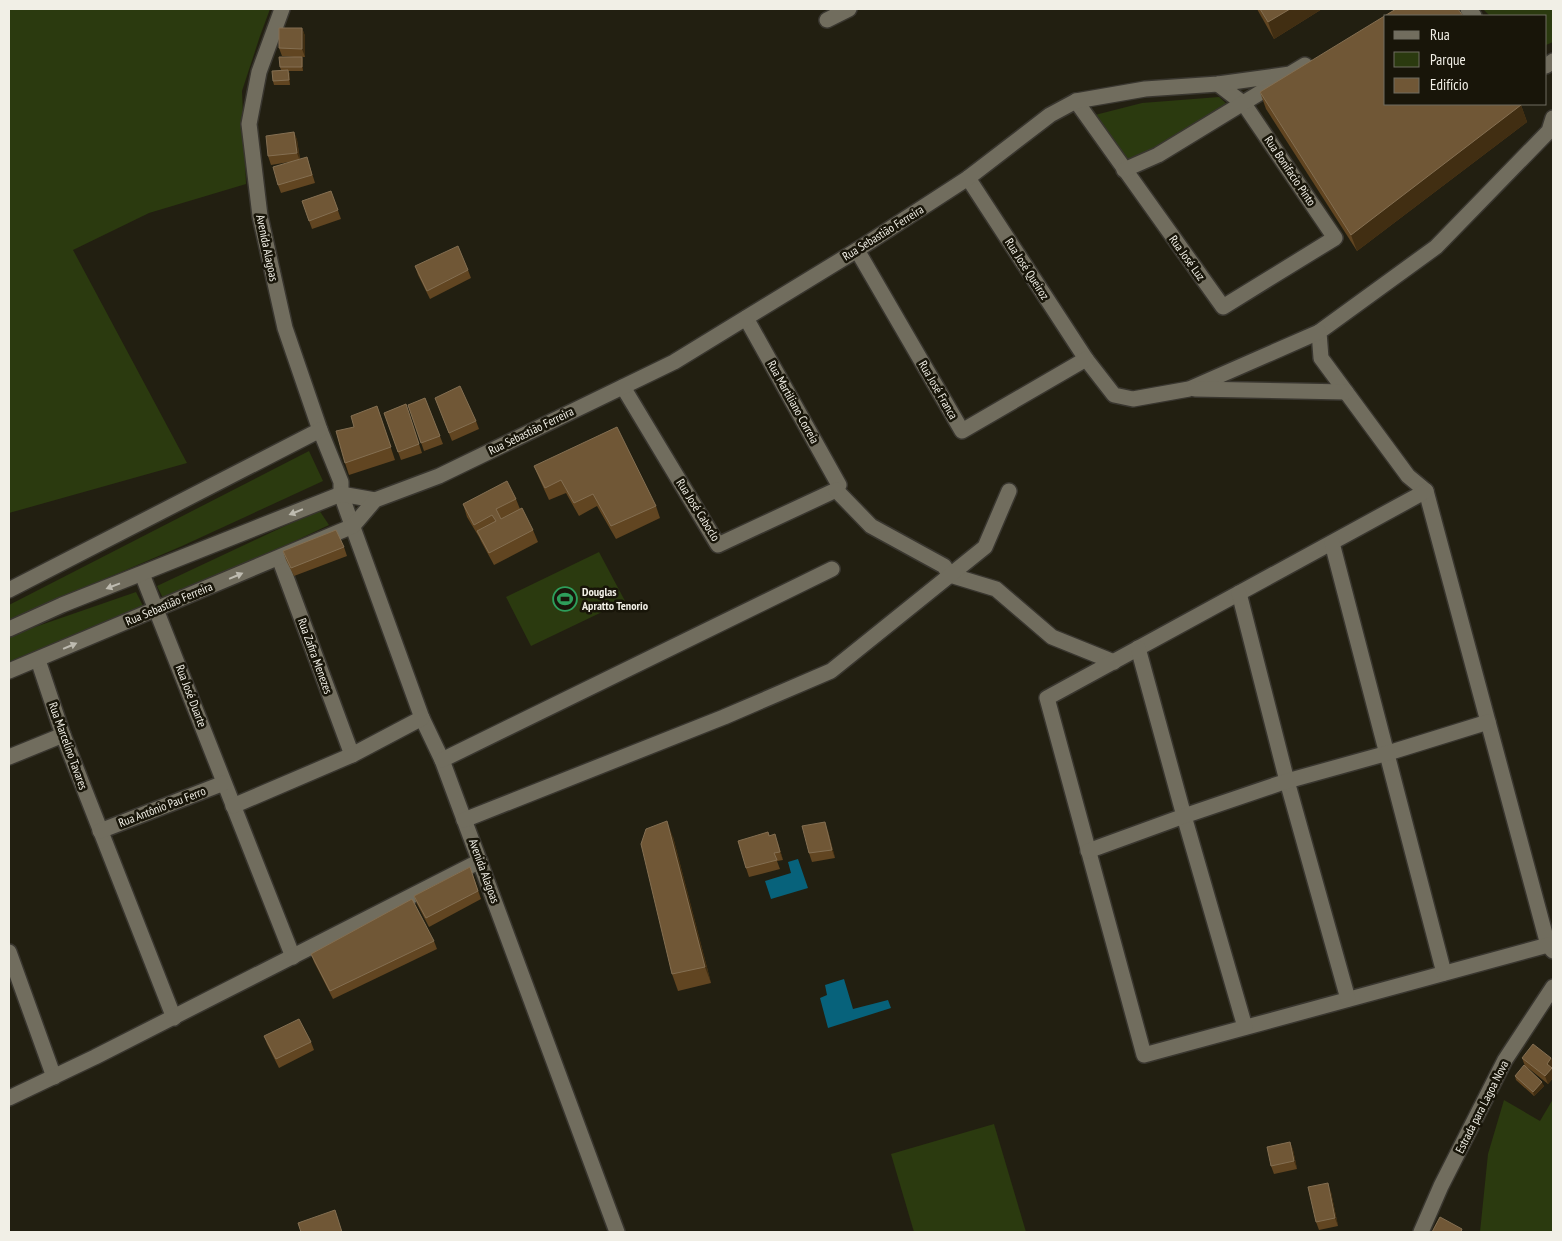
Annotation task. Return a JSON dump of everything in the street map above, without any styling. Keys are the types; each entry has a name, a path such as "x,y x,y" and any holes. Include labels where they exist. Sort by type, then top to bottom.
{"street":[{"name":"Avenida Alagoas","path":"282,9 259,72 249,124 260,216 285,328 341,488 347,512 422,718 442,760 617,1232"},
{"path":"827,20 849,9"},
{"name":"Rua Sebastião Ferreira","path":"9,671 353,526 375,500 439,476 674,362 857,250 968,178 1050,116 1076,101 1144,89 1218,84 1290,74 1314,59"},
{"path":"1124,170 1158,155 1244,104 1290,74"},
{"name":"Rua Bonifacio Pinto","path":"1218,84 1244,104 1335,238"},
{"name":"Rua José Luz","path":"1076,101 1223,307 1335,238"},
{"path":"1189,389 1319,332 1436,246 1548,131 1553,118"},
{"name":"Rua José Queiroz","path":"968,178 1086,359 1114,395 1133,399 1189,389"},
{"name":"Rua José Franca","path":"857,250 962,431 1086,359"},
{"name":"Rua Martiliano Correia","path":"746,318 838,488 871,526 944,566 950,575"},
{"path":"1319,332 1321,358 1408,476 1426,491 1551,948 1444,973 1144,1055 1047,698 1426,491"},
{"name":"Rua José Caboclo","path":"623,387 718,545 838,488"},
{"path":"1189,389 1346,392"},
{"path":"9,590 320,430"},
{"path":"9,629 341,488 375,500"},
{"path":"464,820 724,717 832,671 986,547 1009,491"},
{"path":"1332,543 1444,973"},
{"name":"Rua Zafira Menezes","path":"279,558 352,755"},
{"path":"442,760 832,569"},
{"name":"Rua José Duarte","path":"142,574 293,957"},
{"path":"950,575 996,589 1052,637 1114,662"},
{"path":"1239,593 1287,781 1348,999"},
{"path":"1138,648 1245,1027"},
{"name":"Rua Marcelino Tavares","path":"38,660 63,735 174,1018"},
{"path":"233,806 352,755 422,718"},
{"path":"1088,851 1287,781 1388,754 1488,722"},
{"path":"9,757 63,735"},
{"name":"Rua Antônio Pau Ferro","path":"100,832 224,783"},
{"path":"9,1098 174,1018 480,861"},
{"path":"9,952 54,1077"},
{"name":"Estrada para Lagoa Nova","path":"1421,1232 1441,1186 1505,1060 1553,987"}],"green space":[{"path":"9,9 270,9 242,91 246,184 149,213 73,250 187,463 9,513"},
{"path":"1483,9 1553,9 1553,42 1547,45 1547,15 1489,15"},
{"path":"1219,97 1229,106 1131,162 1124,160 1095,115 1142,103"},
{"path":"309,451 323,481 182,546 9,620 9,605"},
{"path":"319,510 329,525 165,602 157,586"},
{"name":"Douglas Apratto Tenorio","path":"599,552 625,601 531,646 506,597"},
{"path":"136,592 144,608 9,662 9,636"},
{"path":"1553,1099 1553,1232 1480,1232 1488,1154 1504,1100 1540,1121"},
{"path":"994,1124 1026,1232 914,1232 891,1154"}],"water":[{"path":"798,859 808,888 771,899 765,881 791,873 788,862"},
{"path":"844,979 853,1009 888,1000 891,1008 828,1028 820,998 827,995 825,985"}],"building":[{"path":"1260,9 1290,9 1268,22"},
{"path":"1396,9 1458,9 1462,15 1386,15"},
{"path":"1384,16 1384,105 1521,105 1351,235 1260,92"},
{"path":"279,28 302,28 302,49 279,48"},
{"path":"279,57 302,57 302,67 280,67"},
{"path":"288,70 289,80 273,81 272,71"},
{"path":"294,132 297,153 268,156 266,136"},
{"path":"307,157 312,175 278,185 273,167"},
{"path":"331,191 338,210 309,221 302,201"},
{"path":"458,246 468,270 427,291 415,266"},
{"path":"460,386 476,421 449,433 435,398"},
{"path":"425,398 440,436 421,443 408,405"},
{"path":"406,404 419,444 398,452 384,413"},
{"path":"377,406 391,447 345,463 336,431 354,427 351,416"},
{"path":"617,427 656,506 611,526 593,494 574,503 561,480 545,488 534,466"},
{"path":"507,481 516,499 496,509 501,519 522,508 533,530 489,553 477,531 496,521 492,515 474,525 463,504"},
{"path":"336,530 344,547 291,568 283,551"},
{"path":"667,821 705,967 672,974 641,844 646,829"},
{"path":"825,822 832,850 809,853 802,826"},
{"path":"768,832 769,836 775,834 780,852 774,853 777,860 746,868 738,841"},
{"path":"470,867 478,891 426,918 414,896"},
{"path":"412,899 434,941 330,991 311,954"},
{"path":"299,1019 311,1042 276,1059 264,1036"},
{"path":"1533,1044 1551,1058 1547,1064 1552,1068 1545,1076 1522,1058"},
{"path":"1524,1065 1542,1082 1533,1092 1515,1076"},
{"path":"1290,1142 1294,1161 1271,1166 1267,1147"},
{"path":"1328,1183 1335,1218 1316,1222 1308,1187"},
{"path":"335,1210 342,1232 301,1232 298,1223"},
{"path":"1440,1217 1462,1229 1461,1232 1432,1232"}],"place":[{"name":"Douglas Apratto Tenorio","path":"565,599"}]}
